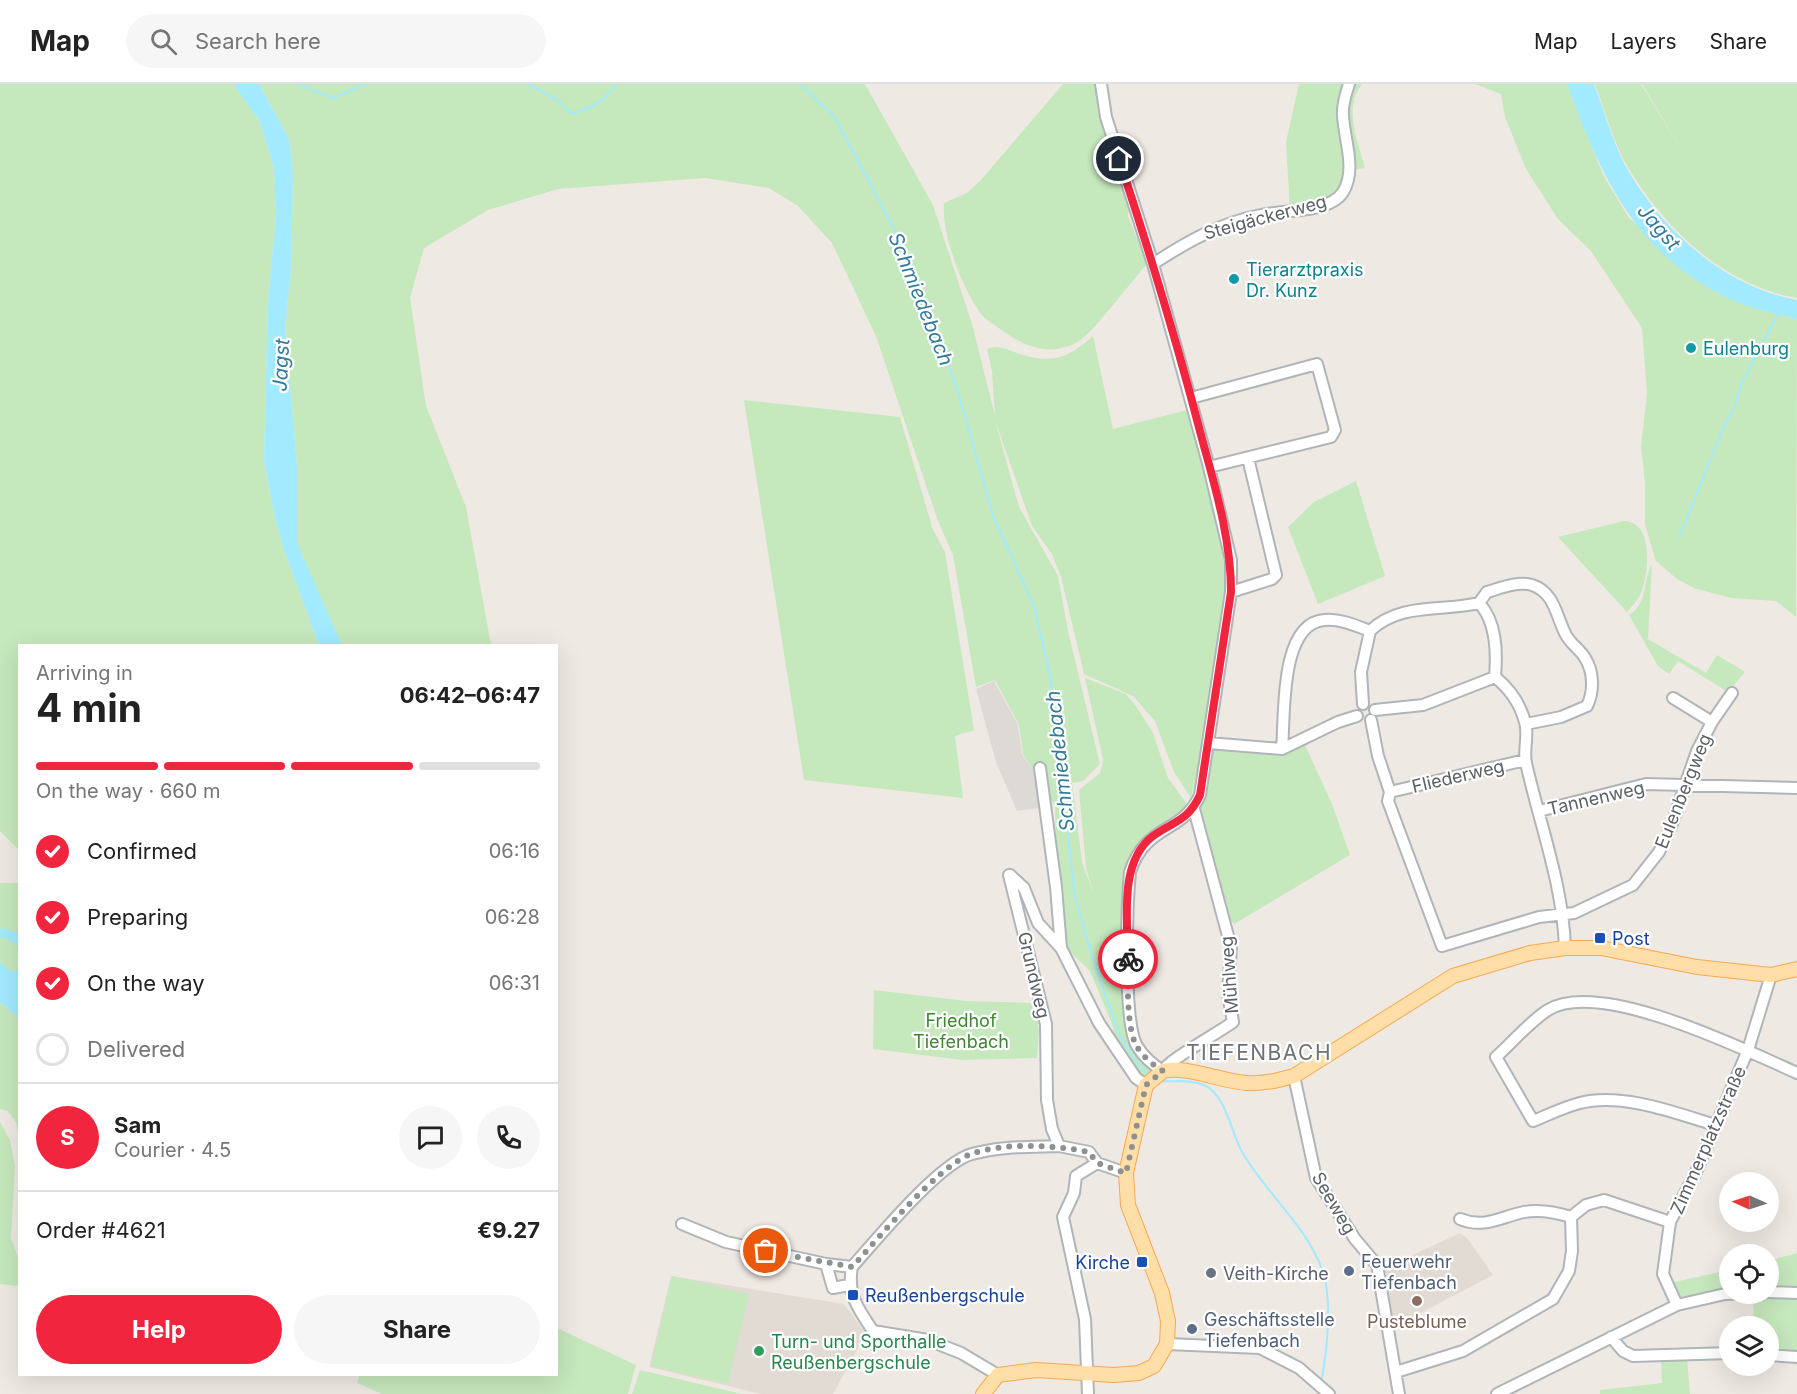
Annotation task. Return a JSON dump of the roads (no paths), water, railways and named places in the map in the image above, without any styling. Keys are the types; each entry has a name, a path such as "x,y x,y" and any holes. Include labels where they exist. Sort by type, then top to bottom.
{"main road":[{"path":"983,1394 998,1375 1036,1370 1114,1375 1139,1372 1154,1366 1167,1344 1168,1321 1162,1293 1128,1205 1126,1173 1154,1078 1185,1072 1246,1083 1265,1083 1294,1076 1453,976 1530,953 1565,948 1601,948 1697,967 1771,975 1797,969"}],"street":[{"path":"1040,768 1056,887 1061,948 1099,1023 1136,1078 1154,1078 1153,1065 1136,1045 1129,1005 1130,872 1134,860 1149,839 1186,817 1194,809 1200,795 1231,592 1231,560 1191,398 1153,264 1106,117 1101,84"},
{"name":"Steigäckerweg","path":"1153,264 1197,236 1221,226 1263,214 1308,209 1326,203 1343,193 1350,172 1342,113 1349,84"},
{"path":"1191,398 1317,364 1335,430 1331,437 1209,466"},
{"path":"1231,592 1272,579 1276,575 1248,458"},
{"path":"1364,704 1361,672 1370,631 1390,615 1424,607 1443,609 1479,603 1487,592 1521,584 1533,586 1545,593 1554,604 1565,634 1586,658 1593,694 1587,706 1561,717 1526,724"},
{"path":"1390,792 1378,756 1373,715 1371,705 1364,704 1358,708 1358,716 1364,722 1373,715 1423,705 1495,677 1495,641 1486,610 1479,603"},
{"path":"1282,749 1287,666 1296,642 1316,622 1325,620 1370,631"},
{"name":"Fliederweg","path":"1495,677 1508,688 1519,705 1526,724 1525,760 1564,914 1565,948"},
{"name":"Eulenbergweg","path":"1390,792 1388,801 1442,946 1539,917 1574,913 1633,885 1659,852 1697,751 1712,722 1732,693"},
{"path":"1673,698 1712,722"},
{"path":"1208,743 1282,749 1338,722 1358,716"},
{"name":"Fliederweg","path":"1390,792 1525,760"},
{"name":"Tannenweg","path":"1539,811 1646,784 1797,788"},
{"name":"Mühlweg","path":"1154,1078 1169,1062 1212,1038 1233,1022 1228,994 1231,946 1194,809"},
{"name":"Grundweg","path":"1059,1146 1052,1128 1047,1100 1046,1024 1009,875 1024,888 1038,923 1061,948"},
{"name":"Zimmerplatzstraße","path":"1677,1305 1663,1274 1670,1222 1716,1125 1748,1050 1771,975"},
{"path":"1716,1125 1659,1108 1605,1100 1581,1103 1533,1121 1496,1057 1548,1010 1570,1004 1600,1003 1684,1025 1748,1050 1797,1073"},
{"name":"Seeweg","path":"1294,1076 1316,1178 1355,1239 1377,1265 1399,1394"},
{"path":"998,1375 961,1353 928,1340 873,1331 859,1310 849,1285 852,1267 939,1174 970,1154 1012,1148 1059,1146 1089,1152 1097,1163 1126,1173"},
{"path":"1088,1394 1085,1372 1085,1319 1063,1218 1074,1193 1076,1176 1097,1163"},
{"path":"1571,1216 1586,1205 1604,1200 1670,1222"},
{"path":"1460,1219 1486,1225 1524,1212 1548,1210 1571,1216"},
{"path":"1396,1372 1462,1352 1554,1299 1569,1271 1572,1251 1571,1216"},
{"path":"682,1224 726,1242 826,1264 852,1267"},
{"path":"826,1264 833,1288 849,1285"},
{"path":"1779,1292 1797,1293"},
{"path":"1497,1394 1677,1305 1719,1295"},
{"path":"1611,1337 1623,1351 1633,1356 1719,1353"},
{"path":"1167,1344 1260,1348 1299,1368 1329,1394"},
{"path":"1779,1356 1797,1358"}],"water":[{"name":"Jagst","path":"233,84 259,84 289,139 293,173 291,271 285,326 297,465 297,543 342,644 319,644 284,550 274,514 264,460 268,303 276,214 274,168 260,122"},
{"name":"Jagst","path":"1567,84 1594,84 1625,165 1639,189 1676,232 1697,252 1744,282 1770,293 1797,300 1797,319 1744,305 1708,287 1678,267 1652,242 1630,216 1611,186 1595,154"},
{"path":"0,962 10,971 18,971 18,1017 0,1002"}],"waterway":[{"name":"Schmiedebach","path":"298,84 333,98 365,84"},
{"name":"Schmiedebach","path":"528,84 559,101 571,113 597,103 617,84"},
{"name":"Schmiedebach","path":"800,84 834,116 910,262 957,388 993,516 1034,606 1050,676 1075,898 1095,966 1121,1039 1141,1068 1149,1074"},
{"path":"1679,538 1726,421 1734,409 1741,384 1778,314"},
{"path":"0,933 8,934 18,940"},
{"name":"Schmiedebach","path":"1159,1081 1193,1082 1204,1085 1218,1097 1238,1144 1251,1167 1306,1237 1315,1253 1325,1281 1328,1310 1327,1341 1321,1383"}],"place":[{"name":"Tierarztpraxis Dr. Kunz","path":"1234,279"},
{"name":"Eulenburg","path":"1691,348"},
{"name":"Post","path":"1600,938"},
{"name":"Kirche","path":"1142,1262"},
{"name":"Feuerwehr Tiefenbach","path":"1349,1271"},
{"name":"Veith-Kirche","path":"1211,1273"},
{"name":"Reußenbergschule","path":"853,1295"},
{"name":"Pusteblume","path":"1417,1301"},
{"name":"Geschäftsstelle Tiefenbach","path":"1192,1329"},
{"name":"Turn- und Sporthalle Reußenbergschule","path":"759,1351"}],"district":[{"name":"TIEFENBACH","path":"1259,1052"}],"park label":[{"name":"Friedhof Tiefenbach","path":"961,1030"}]}
